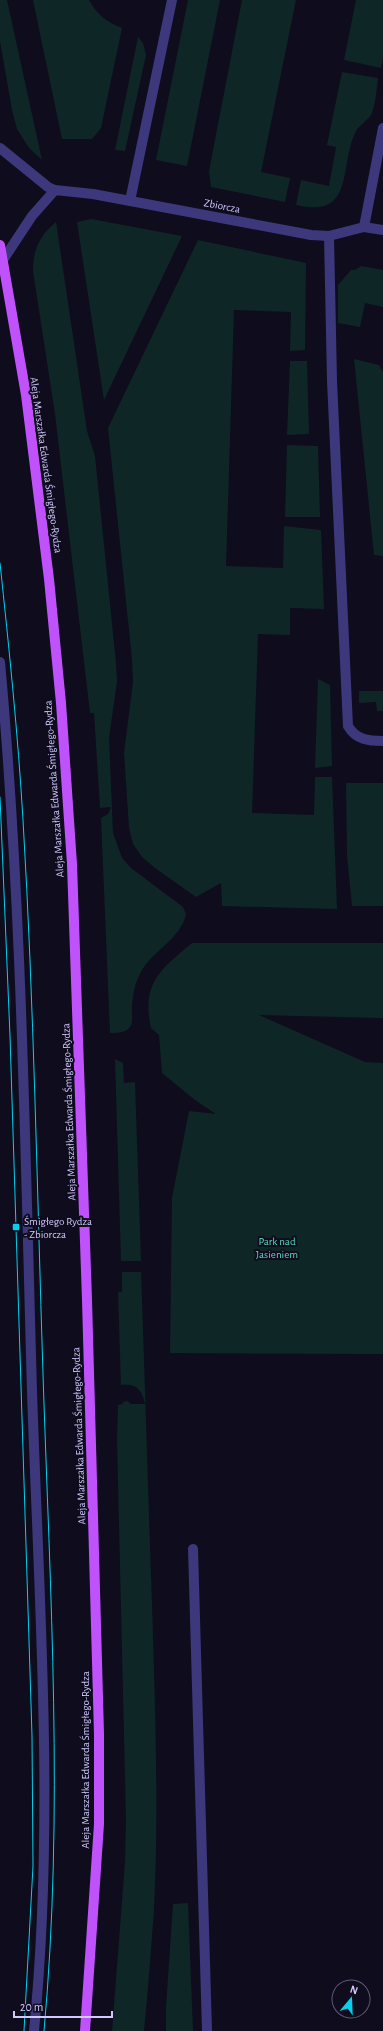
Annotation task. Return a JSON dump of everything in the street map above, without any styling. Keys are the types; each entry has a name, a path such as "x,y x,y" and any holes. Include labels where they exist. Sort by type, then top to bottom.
{"main road":[{"name":"Aleja Marszałka Edwarda Śmigłego-Rydza","path":"0,245 26,395 51,594 67,779 77,996 87,1300 100,1786 86,2031"}],"street":[{"path":"130,201 172,0"},
{"path":"364,227 383,129"},
{"name":"Zbiorcza","path":"0,148 48,187 55,190 93,194 329,236 364,227 383,230"},
{"path":"3,260 32,216 55,190"},
{"path":"329,236 332,381 348,726 351,732 364,739 383,741"},
{"path":"0,662 16,878 43,1736 44,1866 34,2031"},
{"path":"193,1550 207,2031"}],"green space":[{"path":"0,0 7,0 42,160 29,148 17,129 12,110 0,41"},
{"path":"33,0 89,0 95,10 103,17 122,28 101,128 92,139 62,139"},
{"path":"188,0 220,0 187,166 156,160"},
{"path":"242,0 296,0 261,172 290,178 285,202 211,187 209,171"},
{"path":"356,0 383,0 383,57 381,68 344,60"},
{"path":"138,37 143,43 146,55 125,151 115,150"},
{"path":"342,72 378,78 376,97 371,115 355,133 350,147 342,187 336,198 328,205 315,207 296,205 301,180 329,186 336,147 327,145"},
{"path":"91,219 182,236 104,400 77,222"},
{"path":"56,222 87,431 95,456 116,663 117,681 109,738 113,833 122,858 131,868 183,907 186,914 183,923 172,939 150,960 139,976 133,995 132,1022 130,1027 123,1032 115,1033 110,1033 101,818 108,814 111,807 100,808 94,713 90,713 55,414 33,271 34,256 38,244 45,233"},
{"path":"198,240 306,263 305,350 290,351 291,312 234,310 226,566 283,568 284,526 321,530 324,609 290,608 290,635 258,634 252,813 314,815 315,777 332,777 337,909 222,906 221,883 196,897 142,857 133,844 129,828 124,753 133,682 132,659 108,428"},
{"path":"361,266 383,270 383,307 365,303 360,327 338,323 338,285 351,270 355,270"},
{"path":"354,359 379,365 383,372 383,556 374,555"},
{"path":"290,361 307,361 309,434 287,435"},
{"path":"287,445 318,446 320,517 285,517"},
{"path":"318,679 330,685 332,766 315,768"},
{"path":"359,691 383,691 383,711 377,711 376,702 359,703"},
{"path":"346,783 383,783 383,906 352,906 347,856"},
{"name":"Park nad Jasieniem","path":"192,943 383,943 383,1018 259,1015 365,1062 383,1063 383,1354 170,1353 172,1198 189,1111 216,1114 195,1100 162,1073 159,1035 151,1028 149,999 151,988 156,978 171,961"},
{"path":"115,1059 123,1063 124,1083 135,1082 141,1261 121,1261"},
{"path":"122,1272 141,1272 154,1680 156,1833 154,1909 144,2031 112,2031 125,1862 126,1820 117,1440 118,1405 127,1401 131,1404 145,1404 138,1388 131,1385 121,1385 118,1292 122,1292"},
{"path":"188,1903 193,2031 166,2031 166,2007 173,1904"}],"tram line":[{"path":"0,563 19,756 27,889 33,1028 52,1620 54,1702 53,1867 50,1949 44,2031"},
{"path":"0,797 10,1036 32,1736 33,1866 24,2031"}],"place":[{"name":"Śmigłego Rydza - Zbiorcza","path":"16,1227"}]}
